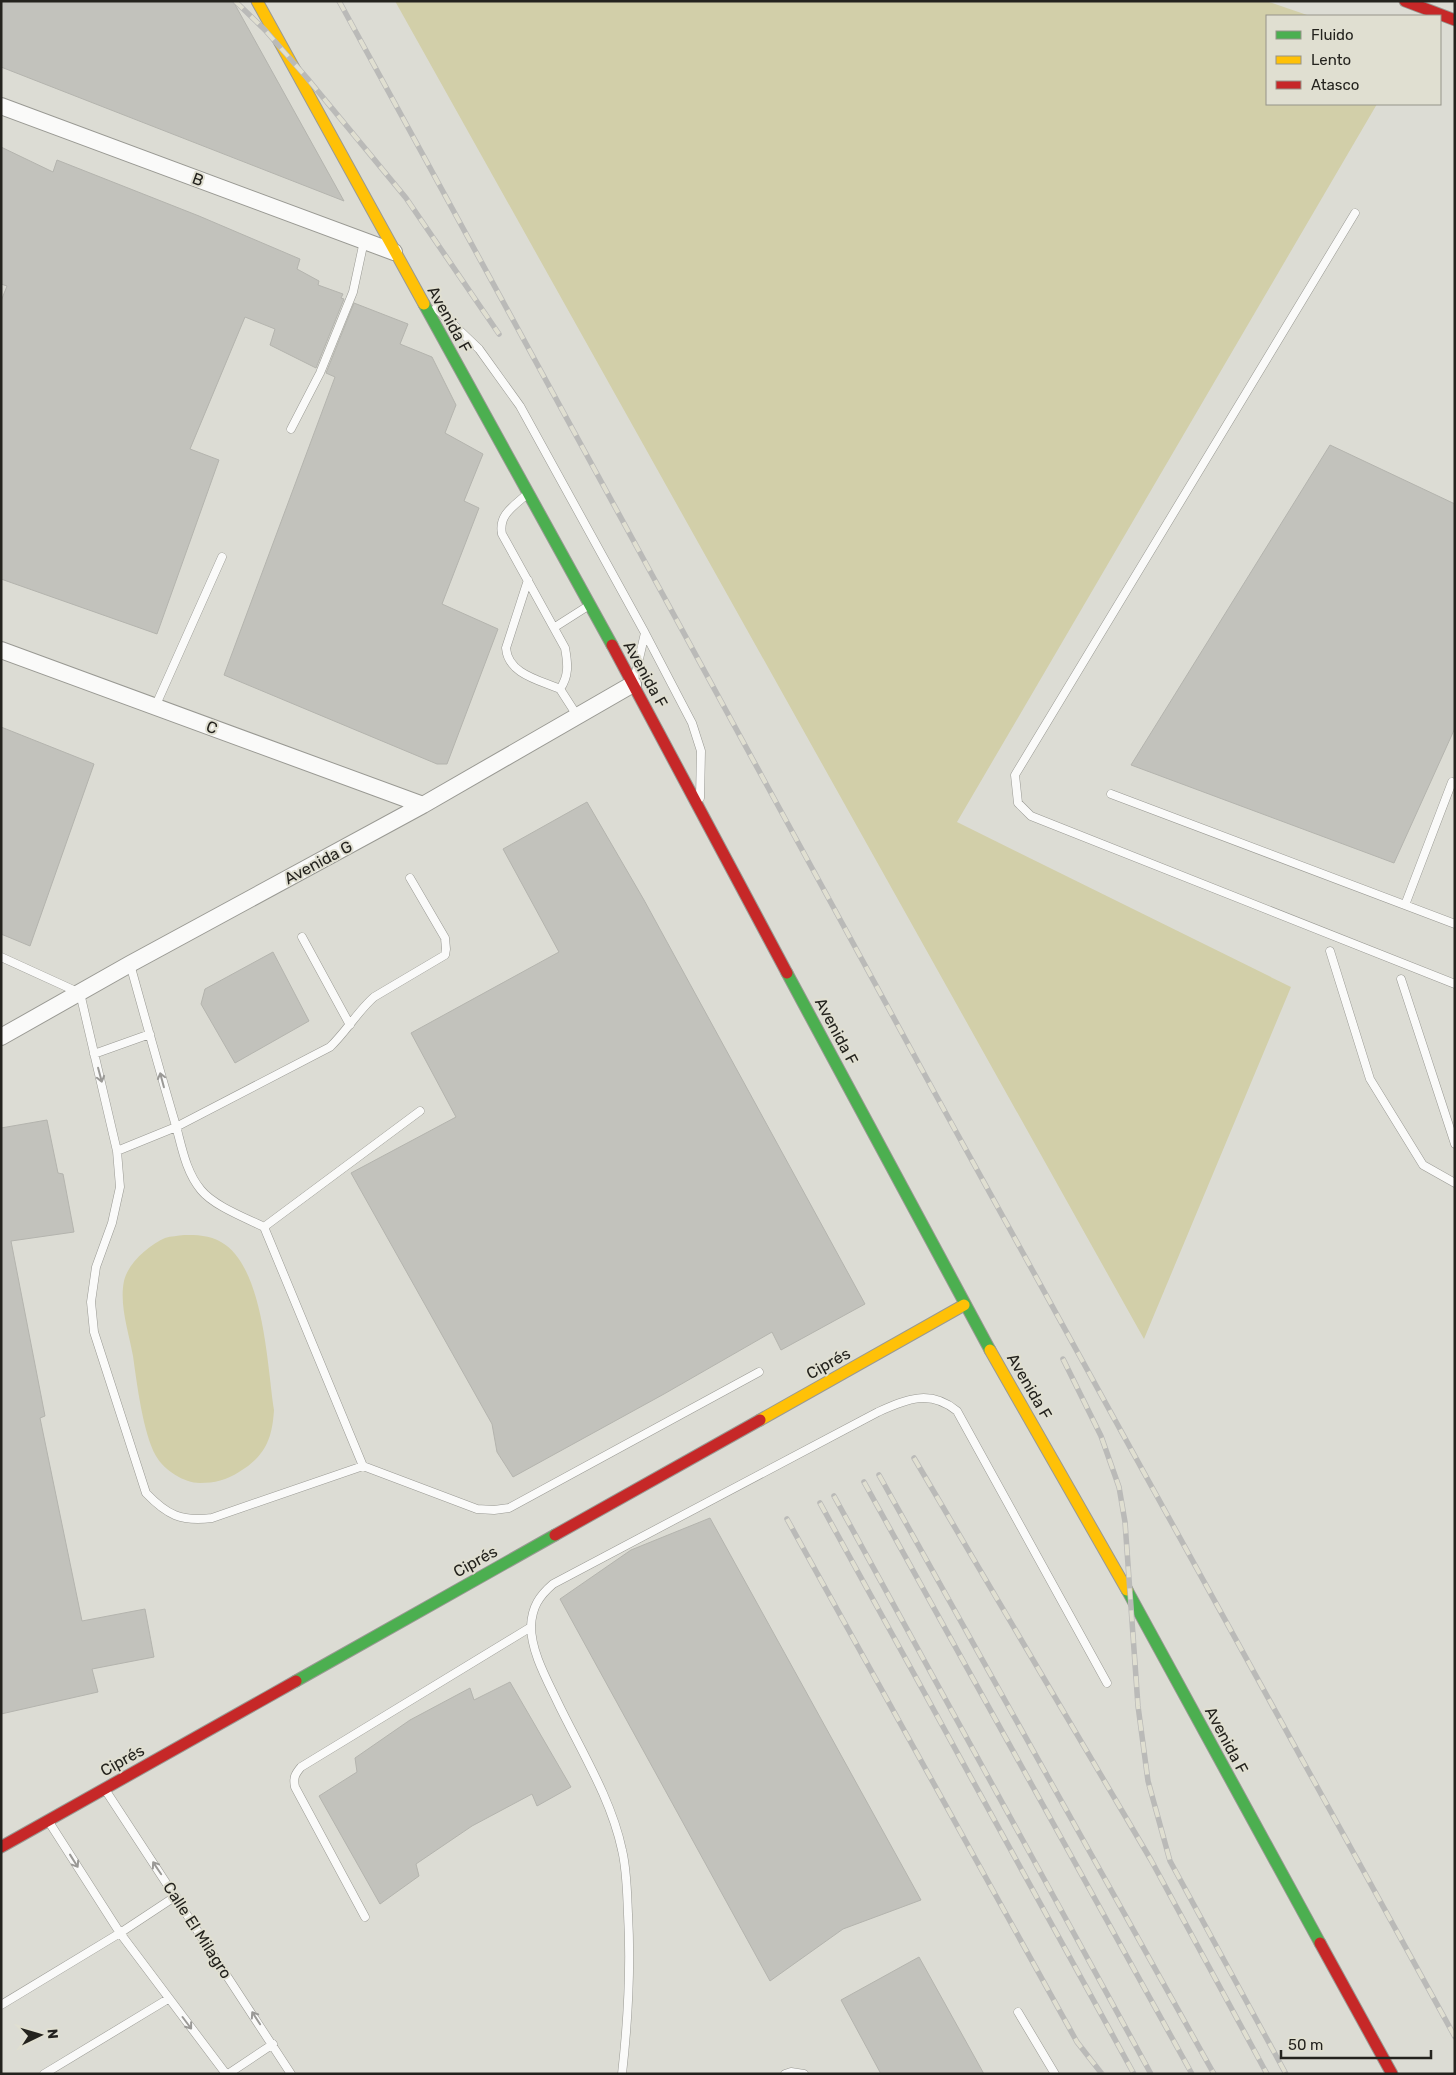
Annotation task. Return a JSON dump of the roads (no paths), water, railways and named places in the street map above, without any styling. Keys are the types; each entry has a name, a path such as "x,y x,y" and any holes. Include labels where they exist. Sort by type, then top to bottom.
{"main road":[{"name":"Avenida F","path":"257,1 633,684 964,1304 1130,1596 1392,2074"},
{"path":"1399,2 1441,15"},
{"path":"1441,15 1455,20"},
{"name":"Ciprés","path":"1,1847 964,1304"}],"street":[{"name":"B","path":"1,106 394,252"},
{"name":"C","path":"1,650 422,805"},
{"name":"Avenida G","path":"1,1037 130,964 422,805 633,684"}],"lane":[{"path":"1355,213 1015,775 1018,803 1031,816 1455,984"},
{"path":"291,429 320,373 353,292 364,241"},
{"path":"414,288 479,349 520,406 645,633 692,723 701,751 701,786 698,806"},
{"path":"527,493 503,516 500,524 502,534 565,648 568,666 566,680 560,689"},
{"path":"155,707 222,557"},
{"path":"528,580 506,648 506,658 514,669 560,689 578,716"},
{"path":"555,627 589,605"},
{"path":"633,684 645,633"},
{"path":"1405,905 1452,782"},
{"path":"1111,794 1455,924"},
{"path":"117,1151 176,1126 330,1047 340,1038 366,1004 384,990 445,954 445,938 410,878"},
{"path":"302,936 350,1025"},
{"path":"1330,951 1370,1079 1423,1165 1455,1183"},
{"path":"1,957 80,994 117,1151 120,1187 112,1223 96,1267 91,1302 94,1332 146,1493 160,1508 177,1517 193,1521 212,1518 363,1466 477,1509 494,1510 509,1508 758,1372"},
{"path":"130,964 185,1160 203,1192 220,1204 264,1227 363,1466"},
{"path":"1401,979 1455,1144"},
{"path":"94,1054 150,1034"},
{"path":"264,1227 420,1111"},
{"path":"622,2074 628,2006 630,1948 626,1877 622,1850 606,1801 544,1673 534,1647 531,1627 533,1609 540,1594 553,1584 878,1412 916,1398 932,1398 946,1402 957,1411 1107,1683"},
{"path":"365,1918 295,1787 296,1772 301,1767 531,1627"},
{"name":"Calle El Milagro","path":"104,1788 292,2074"},
{"path":"48,1820 120,1933 168,1999 227,2074 273,2044"},
{"path":"1,2005 120,1933 176,1896"},
{"path":"44,2074 168,1999"},
{"path":"1018,2012 1055,2074"},
{"path":"785,2074 791,2072 804,2074"}],"railway":[{"path":"235,1 265,30 307,78 406,198 499,334"},
{"path":"339,1 932,1088 1455,2037"},
{"path":"1063,1359 1101,1436 1119,1487 1125,1522 1138,1706 1148,1781 1170,1861 1286,2074"},
{"path":"914,1458 1151,1860 1267,2074"},
{"path":"879,1475 1214,2074"},
{"path":"864,1482 1192,2074"},
{"path":"834,1496 1151,2074"},
{"path":"820,1503 1134,2074"},
{"path":"787,1519 1077,2042 1102,2074"}]}
